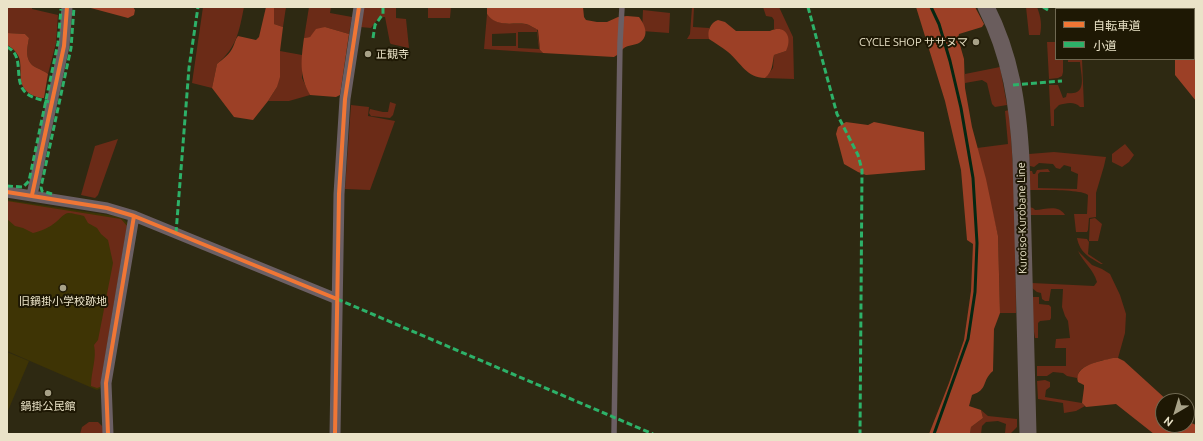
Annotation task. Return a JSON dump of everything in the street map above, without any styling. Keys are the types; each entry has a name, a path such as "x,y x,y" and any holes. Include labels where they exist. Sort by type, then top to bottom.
{"main road":[{"name":"Kuroiso-Kurobane Line","path":"986,7 1002,42 1009,68 1019,120 1022,159 1028,434"}],"street":[{"path":"32,195 64,46 67,7"},
{"path":"335,434 339,194 345,99 359,7"},
{"path":"7,192 107,208 134,216 337,299"},
{"path":"108,434 106,383 134,216"}],"lane":[{"path":"614,434 620,43 622,7"}],"shaded area":[{"path":"7,7 32,7 32,9 58,15 56,43 48,74 33,65 28,59 29,38 25,34 7,33"},
{"path":"87,7 133,7 135,10 134,15 128,18"},
{"path":"203,7 244,7 233,45 224,58 217,64 212,88 192,83"},
{"path":"266,7 274,7 274,24 283,27 280,51 280,77 277,87 253,120 234,117 212,88 217,64 230,52 238,36 256,40 259,37"},
{"path":"274,7 286,7 283,27 274,24"},
{"path":"309,7 331,7 330,13 352,17 349,34 325,27 310,37 304,38"},
{"path":"362,7 396,7 396,18 406,19 409,48 390,43 385,17 375,22 371,28 360,27"},
{"path":"428,7 451,7 450,18 428,18"},
{"path":"487,7 583,7 584,17 586,20 597,22 607,22 618,17 639,17 645,27 645,34 639,43 626,47 614,57 543,53 540,50 538,30 526,24 505,24 495,21 487,14"},
{"path":"692,7 694,7 693,27 709,28 709,39 687,39 690,34"},
{"path":"763,7 779,7 793,37 794,79 765,78 773,68 774,55 786,51 780,29 774,29 774,20 772,17 766,16"},
{"path":"916,7 975,7 984,24 982,27 959,34 958,38 964,59 965,88 972,127 986,179 998,236 1000,313 994,329 993,371 987,378 981,390 972,395 969,406 981,410 983,418 971,427 970,434 929,434 964,340 971,291 973,244 967,240 961,170 945,101"},
{"path":"1026,7 1037,7 1041,21 1040,35 1029,35"},
{"path":"1196,7 1196,101 1175,75 1175,60 1195,60 1195,8 1183,8"},
{"path":"643,10 670,13 669,33 642,31"},
{"path":"487,14 495,21 500,23 526,24 537,29 540,50 543,53 484,49","holes":["518,32 537,32 539,49 518,48","516,33 516,46 492,46 492,34"]},
{"path":"718,20 725,22 736,31 770,31 780,29 786,33 788,37 789,41 786,51 774,55 771,70 765,78 753,75 749,73 733,56 709,39 708,33 710,28 713,23"},
{"path":"325,27 349,34 340,95 336,97 310,95 306,88 302,74 304,38 310,37 316,29"},
{"path":"7,33 25,34 29,38 28,59 33,65 48,74 44,98 36,97 29,93 22,84 19,58 7,45"},
{"path":"1047,42 1055,42 1055,60 1063,60 1063,72 1062,76 1058,78 1049,79"},
{"path":"280,51 302,55 302,78 310,95 289,101 268,101 277,87"},
{"path":"1068,60 1082,60 1084,107 1080,107 1073,103 1059,105 1054,110 1054,126 1051,126 1049,85 1058,85 1063,98 1066,97 1067,93 1074,93 1081,88 1082,79 1080,62 1068,62"},
{"path":"1000,67 1007,105 995,107 992,104 987,83 982,80 965,83 965,74"},
{"path":"390,102 396,104 393,115 390,118 371,116 369,113 370,109 388,112"},
{"path":"351,105 369,107 368,116 395,121 370,190 345,189"},
{"path":"1009,110 1015,195 1016,313 1000,313 998,236 977,148 1008,144 1005,111"},
{"path":"846,122 868,125 874,122 924,132 925,170 866,175 844,164 836,134 838,127"},
{"path":"118,139 98,195 95,198 81,195 95,146"},
{"path":"1125,144 1134,155 1129,162 1122,167 1112,162 1112,154"},
{"path":"1054,152 1106,157 1096,193 1096,217 1089,218 1087,232 1076,232 1074,214 1087,214 1088,195 1070,191 1030,190 1030,171 1035,174 1037,170 1048,169 1050,172 1040,172 1038,174 1038,188 1077,189 1078,174 1071,171 1071,167 1064,165 1060,169 1056,168 1053,164 1039,163 1034,167 1030,166 1029,154"},
{"name":"旧鍋掛小学校跡地","path":"7,200 122,217 129,225 101,388 97,390 7,351"},
{"path":"7,201 121,219 127,226 100,387 97,388 91,386 91,381 95,355 94,345 98,340 113,263 108,240 97,228 88,223 84,216 70,213 65,214 48,228 33,233 15,226 7,219"},
{"path":"1029,207 1035,210 1051,208 1059,210 1065,215 1029,215"},
{"path":"1095,218 1102,224 1098,241 1089,241 1090,219"},
{"path":"1077,238 1087,239 1089,242 1088,254 1103,264 1093,259 1083,251"},
{"path":"1078,251 1092,265 1110,274 1120,295 1126,314 1125,333 1118,358 1103,360 1086,366 1079,372 1077,378 1067,376 1063,373 1053,372 1047,376 1037,376 1037,366 1066,366 1066,348 1055,348 1056,339 1070,338 1068,321 1062,307 1063,289 1051,289 1049,301 1045,301 1042,299 1041,293 1032,288 1032,283 1094,286 1097,282 1096,278"},
{"path":"1032,297 1039,297 1039,304 1049,305 1051,307 1050,320 1040,321 1038,323 1038,338 1035,338 1032,319"},
{"path":"7,352 29,361 7,413"},
{"path":"1118,358 1124,361 1159,393 1155,393 1155,433 1195,433 1195,425 1196,434 1154,434 1116,404 1086,407 1082,403 1084,385 1078,382 1078,376 1084,368 1095,362"},
{"path":"1045,380 1050,382 1050,387 1046,390 1045,397 1082,403 1085,406 1076,411 1064,413 1063,403 1038,399 1037,381"},
{"path":"981,410 988,416 1017,419 1017,427 1010,434 1006,434 1006,424 998,421 986,422 982,426 981,434 970,434 971,427 983,418"},
{"path":"89,422 98,422 102,426 104,434 80,434 82,427"}],"waterway":[{"path":"931,7 939,24 950,61 961,108 973,178 977,243 975,292 968,339 934,434"}],"marked path":[{"path":"52,194 42,191 41,187 71,48 74,7"},
{"path":"176,233 189,68 198,7"},
{"path":"373,38 375,25 383,14 383,7"},
{"path":"808,7 837,114 858,155 862,170 860,434"},
{"path":"1043,7 1048,10"},
{"path":"7,186 23,187 29,181 58,43 61,9"},
{"path":"7,47 13,51 16,56 22,88 28,95 49,102"},
{"path":"1013,85 1062,81"},
{"path":"337,299 653,434"}],"cycle path":[{"path":"32,195 64,46 67,7"},
{"path":"335,434 339,194 345,99 359,7"},
{"path":"7,192 107,208 134,216 337,299"},
{"path":"108,434 106,383 134,216"}],"place":[{"name":"CYCLE SHOP ササヌマ","path":"976,42"},
{"name":"正観寺","path":"368,54"},
{"name":"旧鍋掛小学校跡地","path":"63,288"},
{"name":"鍋掛公民館","path":"48,393"}]}
